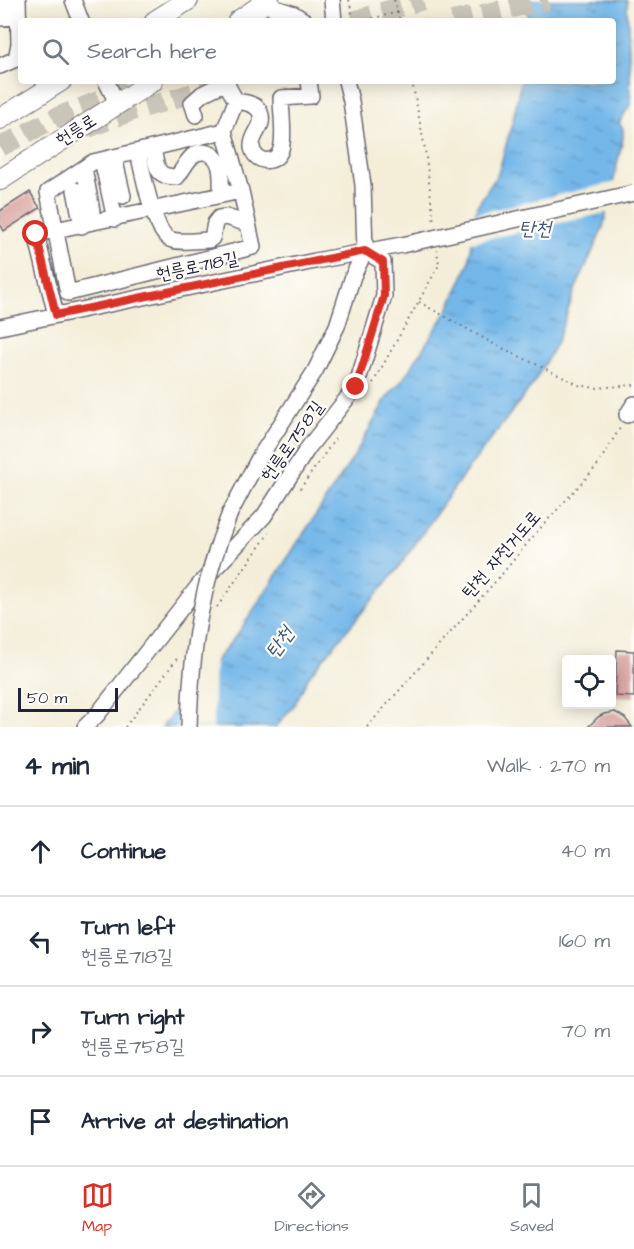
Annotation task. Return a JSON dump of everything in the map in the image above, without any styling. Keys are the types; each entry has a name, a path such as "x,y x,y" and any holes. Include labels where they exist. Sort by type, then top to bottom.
{"main road":[{"path":"160,18 188,0"},
{"path":"242,18 266,2"},
{"path":"0,119 56,84"},
{"name":"헌릉로","path":"0,180 148,84"}],"street":[{"path":"73,0 80,18"},
{"path":"332,0 334,18"},
{"path":"266,2 300,18"},
{"path":"0,5 18,7"},
{"path":"0,18 18,7"},
{"path":"0,75 14,68 18,49"},
{"path":"0,66 16,59"},
{"path":"108,84 117,103"},
{"path":"196,115 192,103 202,94 223,84"},
{"path":"100,189 93,162 48,192 68,293 253,247 241,191 224,131 236,101 228,84"},
{"path":"236,101 254,105 259,109 262,118 261,126 252,142 252,148 261,160 271,160 278,156 282,148 281,98 311,96 309,84"},
{"name":"헌릉로758길","path":"189,727 193,648 200,604 211,563 230,513 254,467 315,371 337,326 352,276 365,251 363,185 346,84"},
{"path":"82,226 100,189 145,150 224,131"},
{"path":"145,150 159,172 165,177 177,177 195,154 211,153 220,169 221,195"},
{"path":"145,150 153,210 162,232 170,240 209,240 212,238 215,223 219,218 226,216 248,224"},
{"path":"84,168 100,189 115,219"},
{"path":"56,315 36,234 55,232 241,191"},
{"name":"헌릉로718길","path":"0,327 402,245 634,193"},
{"name":"헌릉로758길","path":"85,727 97,715 200,584 264,516 308,448 356,387 384,296 383,262 365,251"}],"path":[{"path":"349,0 353,18"},
{"path":"394,0 400,18"},
{"path":"374,18 399,12"},
{"path":"419,302 494,344 579,385 595,388 634,385"},
{"name":"탄천 자전거도로","path":"367,727 597,466 630,409"}],"water":[{"name":"탄천","path":"527,0 627,0 631,103 619,123 623,129 623,138 603,228 575,290 557,342 533,384 461,478 397,570 309,676 295,704 276,727 162,727 239,632 353,458 386,399 404,378 448,310 469,263 477,206 498,174 520,84 616,84 616,18 528,18"}],"pier":[{"path":"616,182 610,212 468,243 473,214"},
{"path":"215,657 213,727 178,727 178,703"}],"building":[{"path":"30,192 40,208 4,231 0,224 0,211"},
{"path":"617,650 634,651 634,697 616,696"},
{"path":"615,712 625,718 632,727 588,727 598,717"}],"tunnel":[{"path":"363,18 423,0"},
{"path":"466,18 548,0"},
{"path":"88,128 132,111 225,84"},
{"path":"0,147 57,117 130,89"}],"route":[{"path":"36,234 56,315 365,251 383,262 384,296 356,387"}]}
